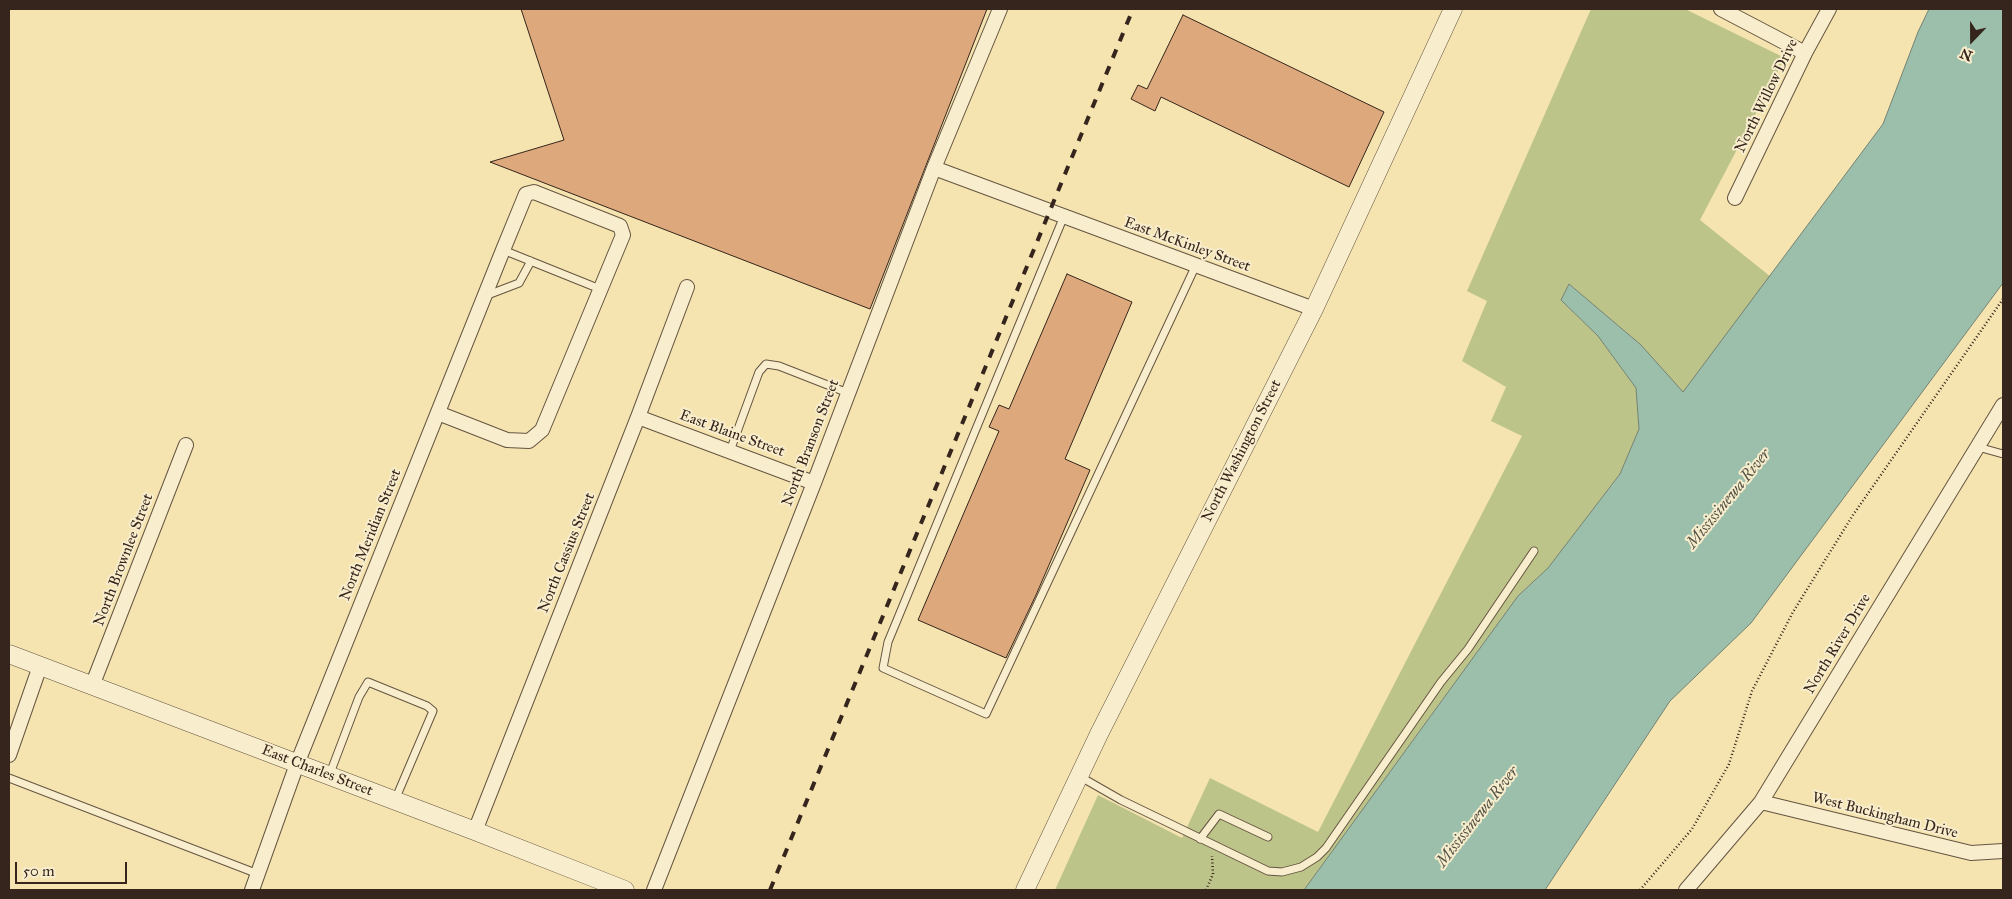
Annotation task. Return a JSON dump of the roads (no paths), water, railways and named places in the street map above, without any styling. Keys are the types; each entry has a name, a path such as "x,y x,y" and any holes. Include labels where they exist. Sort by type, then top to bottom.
{"street":[{"name":"North Branson Street","path":"654,890 814,482 934,168 1000,9"},
{"name":"North Washington Street","path":"1025,890 1079,776 1314,309 1452,9"},
{"path":"1722,9 1806,53"},
{"name":"North Willow Drive","path":"1735,198 1829,9"},
{"name":"East McKinley Street","path":"934,168 1314,309"},
{"name":"North Meridian Street","path":"252,890 297,764 526,194 534,192 620,226 622,235 600,289"},
{"name":"North Cassius Street","path":"475,831 638,417 687,287"},
{"path":"438,413 507,440 529,441 542,430 600,289"},
{"name":"North River Drive","path":"1686,890 1761,802 2003,405"},
{"name":"East Blaine Street","path":"638,417 814,482"},
{"name":"North Brownlee Street","path":"92,686 186,446"},
{"name":"East Charles Street","path":"9,654 625,890"},
{"path":"9,755 40,666"},
{"name":"West Buckingham Drive","path":"1761,802 1971,854 2003,851"}],"lane":[{"path":"1064,216 888,642 882,668 986,714 1196,265"},
{"path":"503,250 600,289"},
{"path":"485,296 519,283 531,262"},
{"path":"730,451 759,372 766,364 779,366 848,393"},
{"path":"1978,447 2003,454"},
{"path":"1079,776 1120,800 1268,871 1282,872 1301,867 1317,857 1326,848 1441,682 1468,649 1534,551"},
{"path":"329,776 359,697 368,682 427,706 433,711 395,801"},
{"path":"9,778 258,874"},
{"path":"1200,840 1219,814 1268,837"}],"water":[{"name":"Mississinewa River","path":"1929,9 2003,9 2003,283 1751,623 1670,701 1545,890 1304,890 1518,596 1548,568 1620,474 1639,429 1636,388 1598,336 1561,300 1569,284 1641,345 1683,392 1883,124 1918,32"}],"railway":[{"path":"770,890 1133,9"}]}
